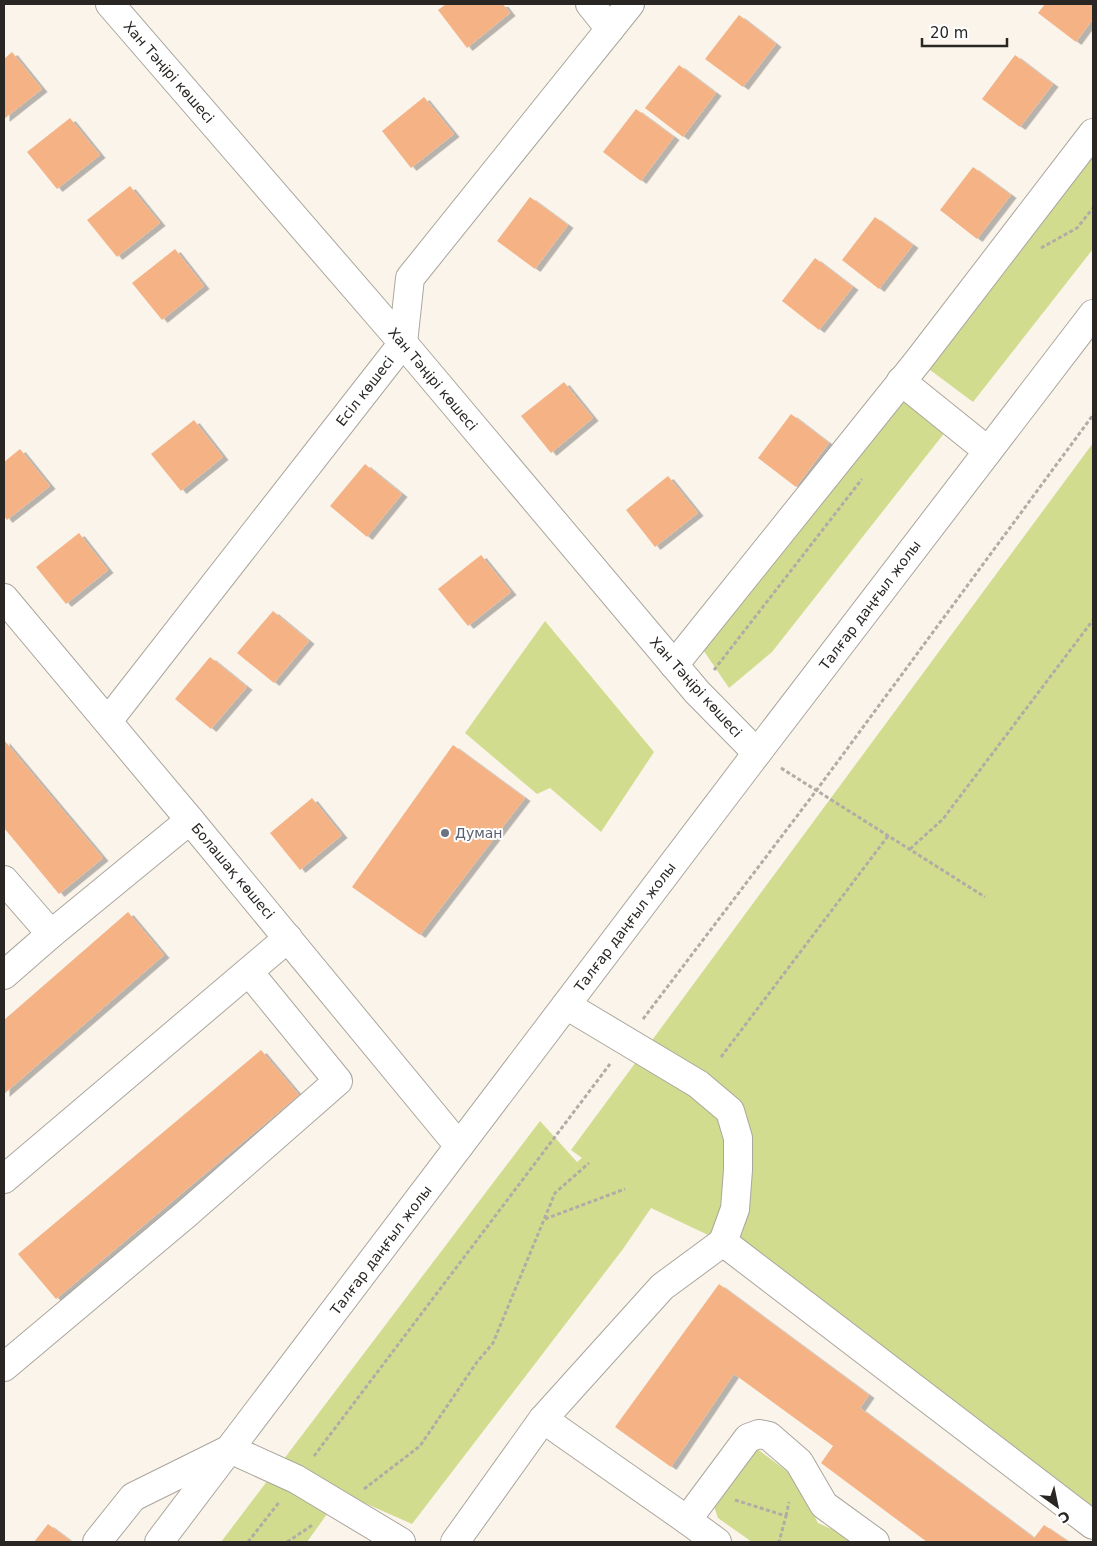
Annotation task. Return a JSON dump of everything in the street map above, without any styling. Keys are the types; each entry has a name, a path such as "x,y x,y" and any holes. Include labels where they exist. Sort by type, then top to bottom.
{"street":[{"name":"Хан Тәңірі көшесі","path":"110,4 402,343 697,692 757,753"},
{"path":"590,4 610,29"},
{"name":"Есіл көшесі","path":"108,720 402,343 410,278 630,4"},
{"path":"674,665 902,381 1093,133"},
{"name":"Талғар даңғыл жолы","path":"159,1542 757,753 1093,314"},
{"path":"902,381 988,451"},
{"name":"Болашақ көшесі","path":"4,600 108,720 459,1146"},
{"path":"4,975 190,820"},
{"path":"4,880 51,934"},
{"path":"4,1179 288,938"},
{"path":"4,1367 185,1214 338,1081 249,972"},
{"path":"455,1542 544,1419 662,1287 724,1242 735,1208 738,1138 730,1111 698,1084 566,1005"},
{"path":"724,1242 1093,1525"},
{"path":"544,1419 717,1542"},
{"path":"687,1520 748,1438 759,1434 769,1436 799,1462 824,1505 875,1542"},
{"path":"97,1542 133,1497 230,1449 296,1479 401,1542"}],"path":[{"path":"248,1542 816,790 1093,415"},
{"path":"910,849 944,819 1093,620"},
{"path":"757,753 985,897"},
{"path":"721,1057 888,836"},
{"path":"341,1506 420,1446 442,1416 477,1362 493,1344 555,1193 589,1163"},
{"path":"544,1219 625,1189"},
{"path":"710,1489 715,1493 786,1516 779,1542"}],"green space":[{"path":"1093,140 1093,249 973,402 918,361"},
{"path":"901,381 953,422 772,652 729,688 695,638"},
{"path":"1093,443 1093,1525 723,1242 651,1208 623,1249 412,1524 342,1493 307,1542 221,1542 540,1121 577,1162 582,1158 571,1150"},
{"path":"545,621 654,752 601,832 550,788 537,794 465,733"},
{"path":"752,1445 792,1475 818,1523 836,1531 851,1542 752,1542 718,1518 711,1498"}],"building":[{"path":"446,4 503,4 510,13 467,48 438,10"},
{"path":"1045,4 1093,4 1093,19 1076,42 1038,13"},
{"path":"739,15 776,44 743,87 705,59"},
{"path":"12,52 42,89 4,119 4,59"},
{"path":"1015,55 1053,84 1020,127 982,99"},
{"path":"679,65 716,93 683,137 645,108"},
{"path":"424,97 454,134 411,168 382,131"},
{"path":"636,109 674,137 641,181 603,152"},
{"path":"70,118 100,155 57,189 27,152"},
{"path":"973,167 1011,195 977,239 940,210"},
{"path":"130,186 160,223 117,257 87,220"},
{"path":"530,197 568,225 535,269 497,241"},
{"path":"875,217 913,245 879,289 842,260"},
{"path":"175,249 204,286 162,320 132,283"},
{"path":"815,258 853,287 819,330 782,301"},
{"path":"564,382 593,418 551,453 521,416"},
{"path":"791,414 829,443 796,487 758,458"},
{"path":"194,420 223,457 181,491 151,454"},
{"path":"20,449 50,486 7,520 4,516 4,462"},
{"path":"365,464 402,494 367,537 330,506"},
{"path":"668,476 698,513 655,547 626,510"},
{"path":"79,533 108,570 66,604 36,567"},
{"path":"481,555 511,592 468,626 438,589"},
{"path":"273,611 309,641 274,683 237,653"},
{"path":"210,657 247,687 211,729 175,699"},
{"path":"4,740 103,858 59,894 4,828"},
{"name":"Думан","path":"453,745 525,798 420,935 352,887"},
{"path":"312,798 342,835 300,870 270,833"},
{"path":"128,912 164,955 4,1094 4,1020"},
{"path":"261,1050 299,1095 56,1299 18,1254"},
{"path":"719,1284 869,1395 860,1408 1034,1538 1044,1525 1069,1542 927,1542 821,1463 833,1446 734,1374 671,1467 615,1427"},
{"path":"48,1524 72,1542 34,1542"}],"place":[{"name":"Думан","path":"445,833"}]}
